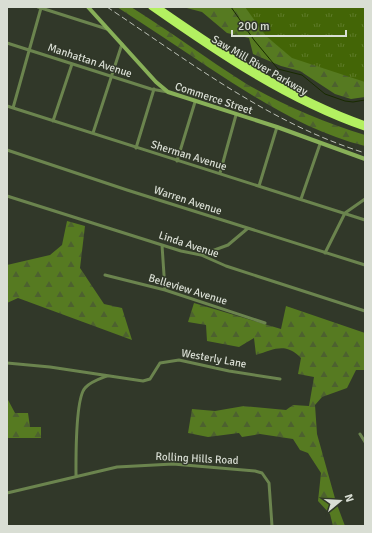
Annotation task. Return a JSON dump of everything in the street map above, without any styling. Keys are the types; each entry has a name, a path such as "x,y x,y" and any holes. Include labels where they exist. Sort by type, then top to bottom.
{"highway":[{"name":"Saw Mill River Parkway","path":"151,7 212,49 265,81 320,110 365,128"},
{"name":"Saw Mill River Parkway","path":"158,7 214,46 267,78 322,107 365,124"}],"main road":[{"name":"Commerce Street","path":"88,7 156,82 168,92 195,102 277,127 320,144 365,159"}],"street":[{"path":"13,108 31,50 40,7 110,30"},
{"name":"Manhattan Avenue","path":"7,43 154,90 168,92"},
{"path":"93,133 122,44"},
{"path":"53,121 72,64"},
{"path":"136,148 154,90"},
{"path":"177,161 195,102"},
{"name":"Sherman Avenue","path":"7,106 365,220"},
{"path":"220,173 236,115"},
{"path":"259,186 277,127"},
{"path":"302,199 320,144"},
{"name":"Warren Avenue","path":"7,150 247,229 365,265"},
{"name":"Linda Avenue","path":"7,196 162,245 201,255 226,266 365,311"},
{"path":"325,253 345,213 365,199"},
{"path":"201,255 228,245 247,229"},
{"path":"162,245 165,290"},
{"name":"Belleview Avenue","path":"105,275 165,290 265,323"},
{"name":"Westerly Lane","path":"7,363 37,365 146,381 150,379 160,363 179,360 229,371 280,378"},
{"path":"76,476 77,418 82,393 86,387 106,376"},
{"path":"360,434 365,442"},
{"name":"Rolling Hills Road","path":"7,493 117,467 158,464 255,471 262,473 269,483 272,526"}],"green space":[{"path":"117,7 131,7 245,83 274,99 319,119 365,135 365,146 323,132 264,102 226,79"},
{"path":"183,7 365,7 365,97 351,99 335,94 300,71 281,66 253,54 249,38 227,33 202,12"},
{"path":"245,7 365,7 365,82 292,58 266,36"},
{"path":"67,221 85,226 80,268 104,304 122,308 132,340 18,298 7,303 7,265 50,255 62,245"},
{"path":"194,303 281,329 286,306 365,333 365,370 356,370 347,388 322,397 315,405 317,434 336,502 345,526 333,526 330,514 318,501 321,473 308,453 300,450 293,439 260,434 242,437 239,433 208,437 188,433 192,409 215,411 244,406 286,410 293,405 309,406 314,377 298,374 301,358 285,348 274,349 256,355 254,338 239,347 207,341 206,325 188,322"},
{"path":"7,398 15,413 28,413 30,427 41,427 41,438 7,438"}],"waterway":[{"path":"231,7 254,40 278,69 302,75 325,94 345,101 353,102 365,100"}],"railway":[{"path":"107,7 200,69 263,108 296,125 365,153"}]}
